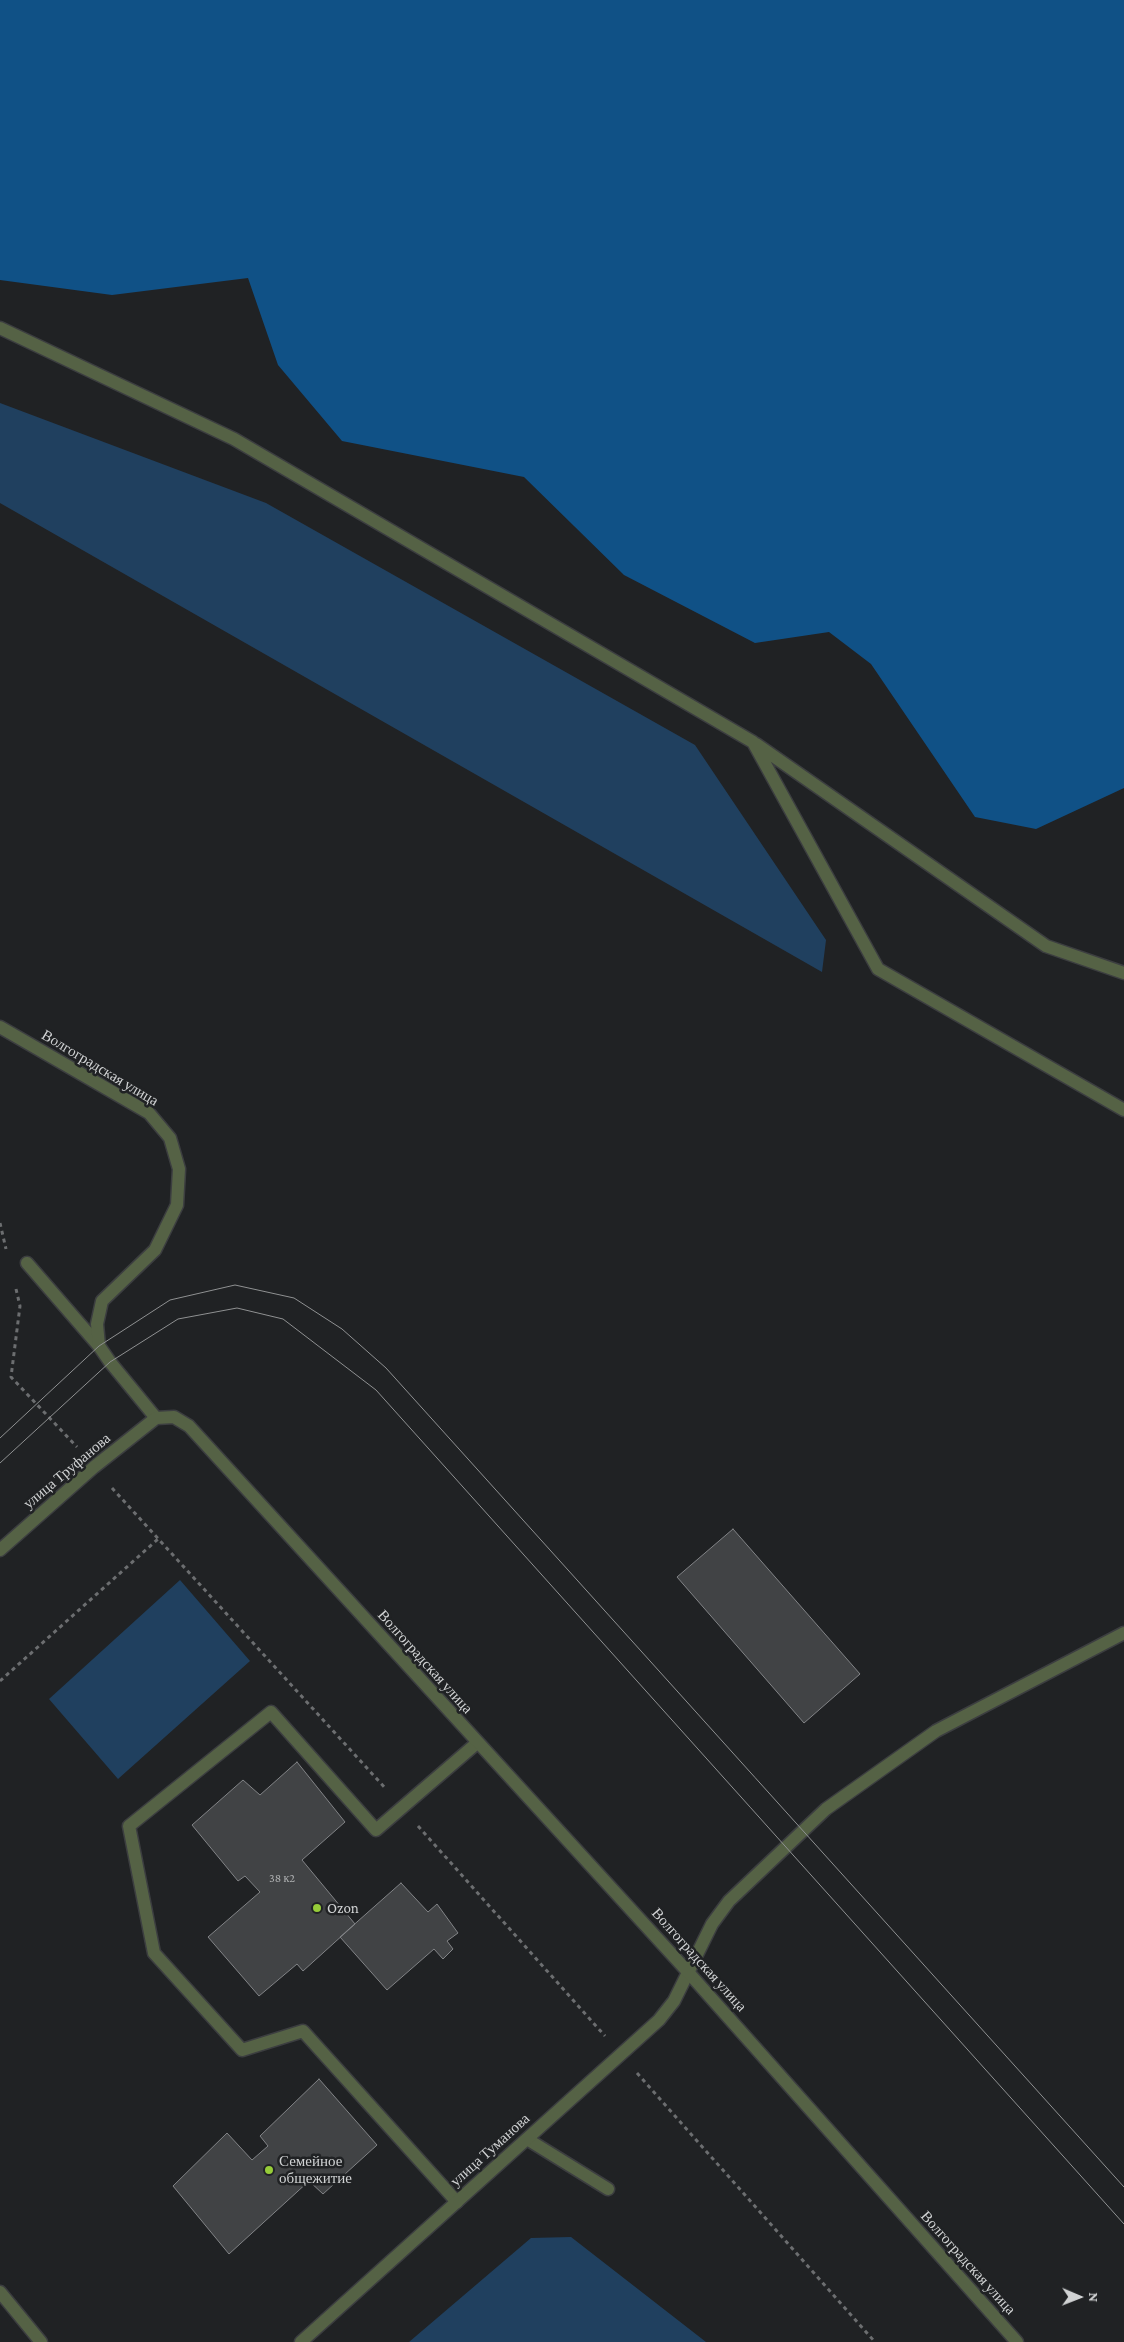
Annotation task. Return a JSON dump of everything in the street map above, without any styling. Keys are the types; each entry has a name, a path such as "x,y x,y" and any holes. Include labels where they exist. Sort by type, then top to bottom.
{"street":[{"path":"0,328 234,439 754,742 1046,946 1124,973"},
{"path":"754,742 878,970 1124,1110"},
{"name":"Волгоградская улица","path":"0,1028 149,1113 170,1138 178,1170 177,1206 155,1250 102,1301 97,1324 99,1346"},
{"path":"27,1263 99,1346 156,1418"},
{"name":"Волгоградская улица","path":"156,1418 174,1417 189,1426 688,1972 1017,2342"},
{"name":"улица Труфанова","path":"0,1550 94,1467 156,1418"},
{"name":"улица Туманова","path":"301,2342 659,2020 674,2001 712,1924 728,1901 826,1809 936,1731 1124,1633"},
{"path":"457,2202 303,2031 242,2050 154,1953 129,1826 271,1712 376,1830 477,1743"},
{"path":"527,2139 608,2189"},
{"path":"0,2292 41,2342"}],"path":[{"path":"0,1223 6,1251"},
{"path":"15,1288 20,1306 11,1378 77,1447"},
{"path":"112,1488 403,1808 876,2342"},
{"path":"0,1681 158,1539"}],"shaded area":[{"path":"0,0 1124,0 1124,788 1036,829 975,817 871,664 829,632 755,643 624,575 524,477 342,441 278,365 248,278 112,295 0,280"},
{"path":"0,403 266,503 695,745 826,940 822,972 0,503"},
{"path":"180,1580 250,1661 118,1779 49,1699"},
{"path":"571,2237 706,2342 409,2342 531,2238"}],"building":[{"path":"733,1529 860,1674 804,1723 677,1577"},
{"path":"297,1762 345,1822 302,1860 355,1924 303,1971 297,1964 259,1996 208,1937 260,1892 245,1876 238,1881 192,1825 243,1780 260,1795"},
{"path":"401,1883 428,1912 437,1904 458,1933 447,1941 453,1949 443,1959 434,1949 387,1990 340,1937"},
{"name":"Семейное общежитие","path":"319,2079 377,2145 323,2194 309,2181 229,2254 173,2186 227,2133 252,2160 268,2146 260,2136"}],"tram line":[{"path":"0,1438 99,1346 170,1300 235,1285 294,1298 342,1329 386,1368 1124,2187"},
{"path":"0,1463 110,1362 178,1319 237,1308 283,1319 376,1390 1124,2224"}],"place":[{"name":"Ozon","path":"317,1908"},
{"name":"Семейное общежитие","path":"269,2170"}]}
